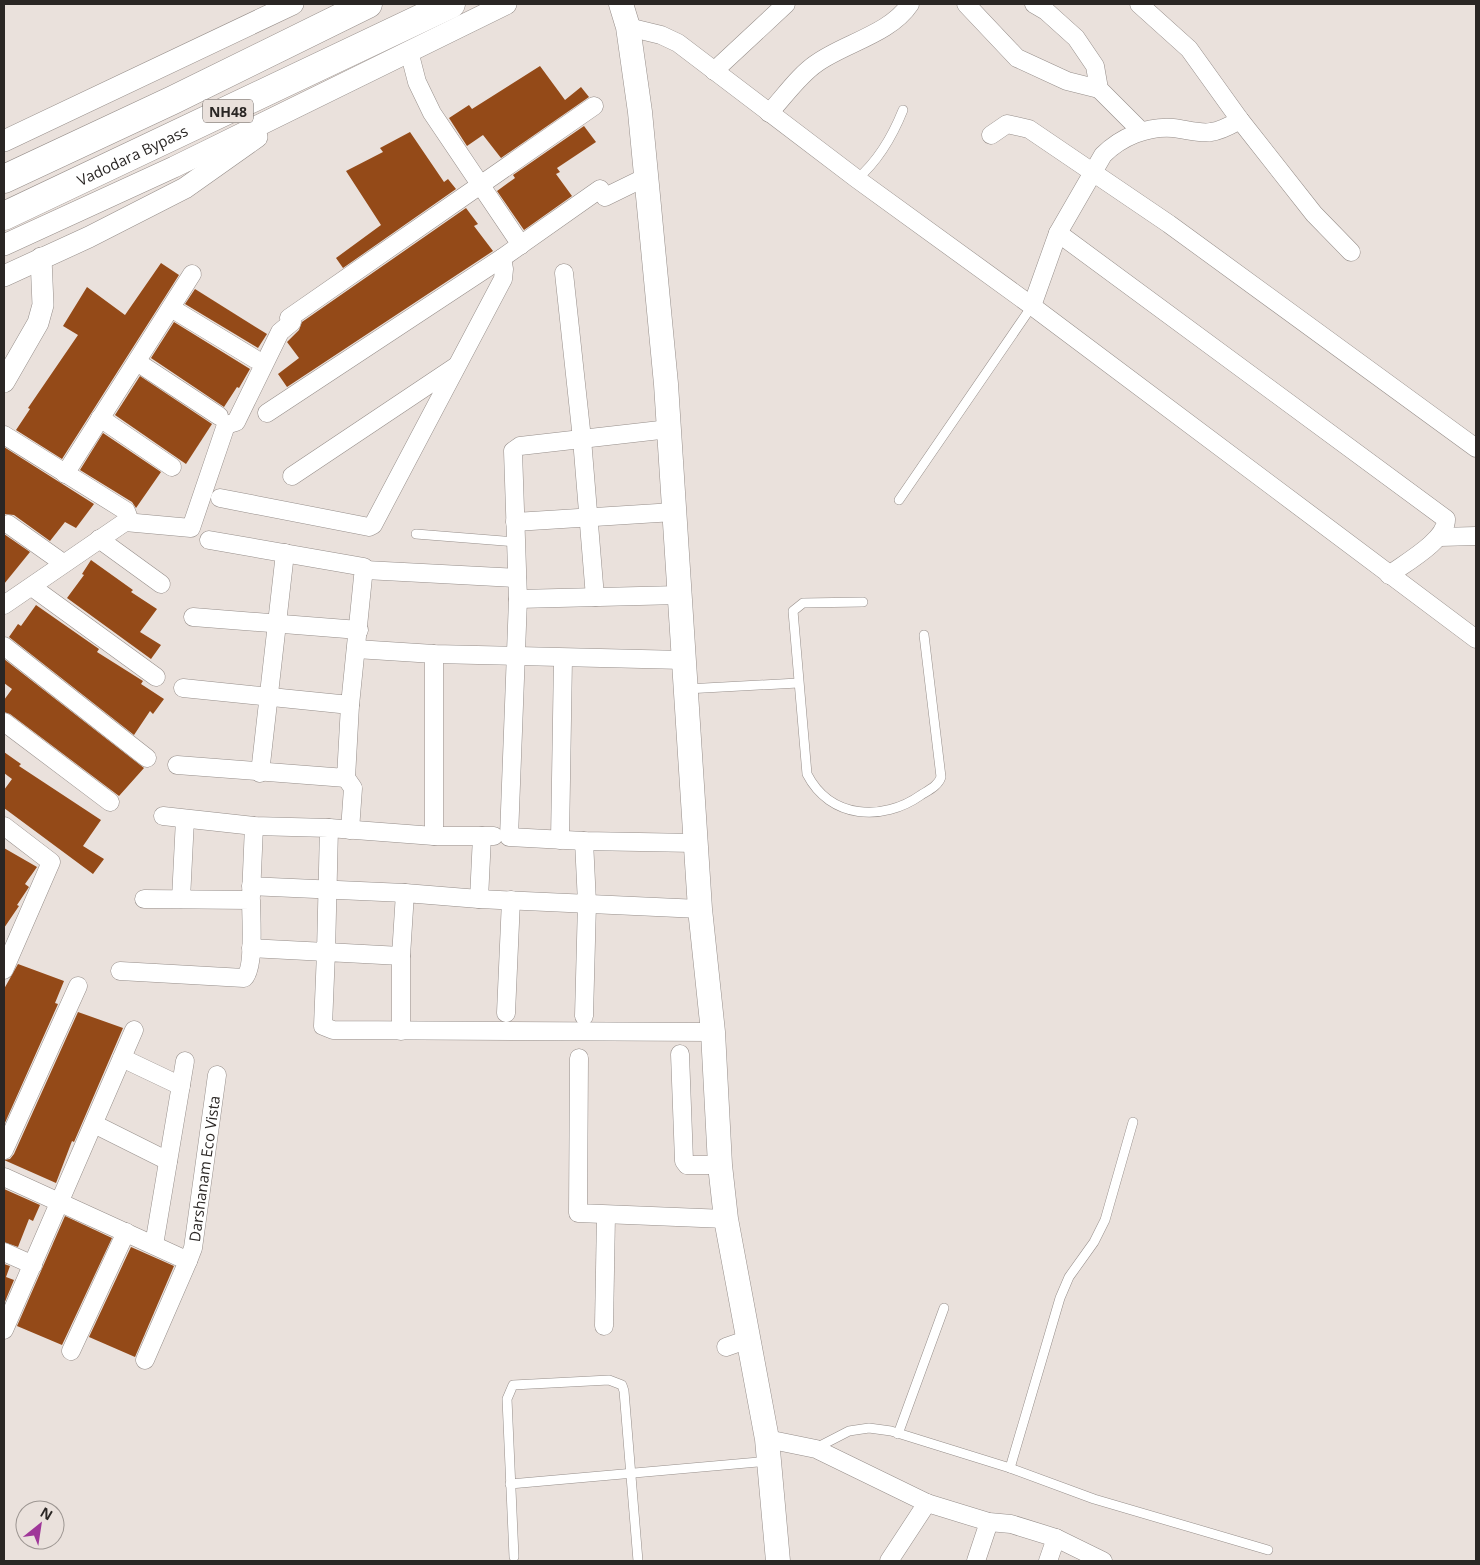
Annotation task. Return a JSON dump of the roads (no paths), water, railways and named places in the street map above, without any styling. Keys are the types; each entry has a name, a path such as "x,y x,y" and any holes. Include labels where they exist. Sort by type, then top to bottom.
{"highway":[{"name":"NH48","path":"4,178 173,100 368,4"},
{"name":"Vadodara Bypass","path":"4,216 451,4"}],"main road":[{"path":"625,11 646,177 669,429 695,842 713,1032 720,1165 726,1220 768,1450 778,1561"}],"street":[{"path":"4,141 293,4"},
{"path":"4,245 174,167 506,4"},
{"path":"714,71 786,4"},
{"path":"770,113 814,64 836,50 893,21 910,4"},
{"path":"966,4 1017,58 1068,81 1099,89 1141,131"},
{"path":"1034,4 1046,11 1076,38 1094,66 1099,89"},
{"path":"1139,4 1189,49 1240,120 1314,214 1351,252"},
{"path":"625,11 678,43 857,179 1032,306 1388,575 1476,639"},
{"path":"409,51 424,99 521,245"},
{"path":"4,276 89,237 185,188 311,100"},
{"path":"124,522 191,528 226,425 236,422 280,332 290,320 594,106"},
{"path":"1032,306 1058,233 1103,155 1112,146 1141,131 1170,128 1210,133 1240,120"},
{"path":"991,135 1007,124 1029,130 1169,224 1476,448"},
{"path":"267,413 602,193 646,177"},
{"path":"1058,233 1446,519 1446,525 1440,537 1388,575"},
{"path":"4,382 38,323 43,305 41,258"},
{"path":"220,498 369,527 373,525 503,280 502,258"},
{"path":"564,272 582,439 596,598"},
{"path":"65,474 192,274"},
{"path":"171,308 255,359"},
{"path":"137,362 219,416"},
{"path":"292,476 458,366"},
{"path":"100,418 172,467"},
{"path":"509,837 518,655 513,451 515,448 669,429"},
{"path":"4,435 126,511 128,516 124,522 4,605"},
{"path":"515,522 674,512"},
{"path":"8,524 63,563"},
{"path":"1440,537 1476,536"},
{"path":"99,539 161,584"},
{"path":"209,540 362,566 365,570 517,578"},
{"path":"260,773 267,696 285,553"},
{"path":"350,830 353,788 346,778 350,705 365,570"},
{"path":"32,587 156,677"},
{"path":"518,599 680,595"},
{"path":"192,617 359,630"},
{"path":"4,646 147,758"},
{"path":"356,649 434,654 683,660"},
{"path":"434,654 434,836"},
{"path":"560,840 563,658"},
{"path":"183,688 350,705"},
{"path":"4,722 110,802"},
{"path":"177,765 260,773 346,778"},
{"path":"163,816 254,826 329,828 434,836 482,836 584,841 695,842"},
{"path":"181,900 185,819"},
{"path":"4,826 51,862 4,970"},
{"path":"120,971 244,978 248,975 251,948 254,826"},
{"path":"329,828 323,1026 333,1030 713,1032"},
{"path":"480,899 482,836"},
{"path":"584,841 587,903 584,1016"},
{"path":"144,899 181,900 251,893 327,891 405,893 480,899 700,909"},
{"path":"401,1030 401,956 405,893"},
{"path":"506,1013 511,900"},
{"path":"251,948 401,956"},
{"path":"4,1150 78,986"},
{"path":"4,1330 134,1030"},
{"path":"680,1054 684,1161 687,1164 720,1165"},
{"path":"122,1058 181,1086"},
{"path":"579,1058 577,1212 580,1214 726,1220"},
{"path":"154,1245 185,1061"},
{"name":"Darshanam Eco Vista","path":"145,1360 193,1248 217,1075"},
{"path":"94,1124 168,1161"},
{"name":"Darshanam Eco Vista","path":"4,1176 188,1261"},
{"path":"604,1326 606,1215"},
{"path":"71,1351 126,1232"},
{"path":"4,1252 33,1265"},
{"path":"726,1347 748,1339"},
{"path":"768,1450 816,1448 926,1503 989,1522 1011,1524 1056,1538 1103,1561"},
{"path":"889,1561 926,1503"},
{"path":"976,1561 989,1522"},
{"path":"1048,1561 1056,1538"}],"lane":[{"path":"857,179 867,170 891,136 903,110"},
{"path":"899,500 1032,306"},
{"path":"416,534 516,542"},
{"path":"863,602 803,604 793,611 807,774 814,788 836,804 858,813 891,811 918,798 936,785 941,777 924,635"},
{"path":"686,689 798,683"},
{"path":"1010,1468 1060,1298 1070,1277 1094,1242 1105,1220 1133,1122"},
{"path":"898,1434 944,1308"},
{"path":"514,1557 507,1399 514,1385 609,1380 622,1385 632,1473 638,1561"},
{"path":"816,1448 849,1431 869,1428 898,1434 1010,1468 1094,1500 1268,1550"},
{"path":"510,1484 632,1473 768,1450"}]}
